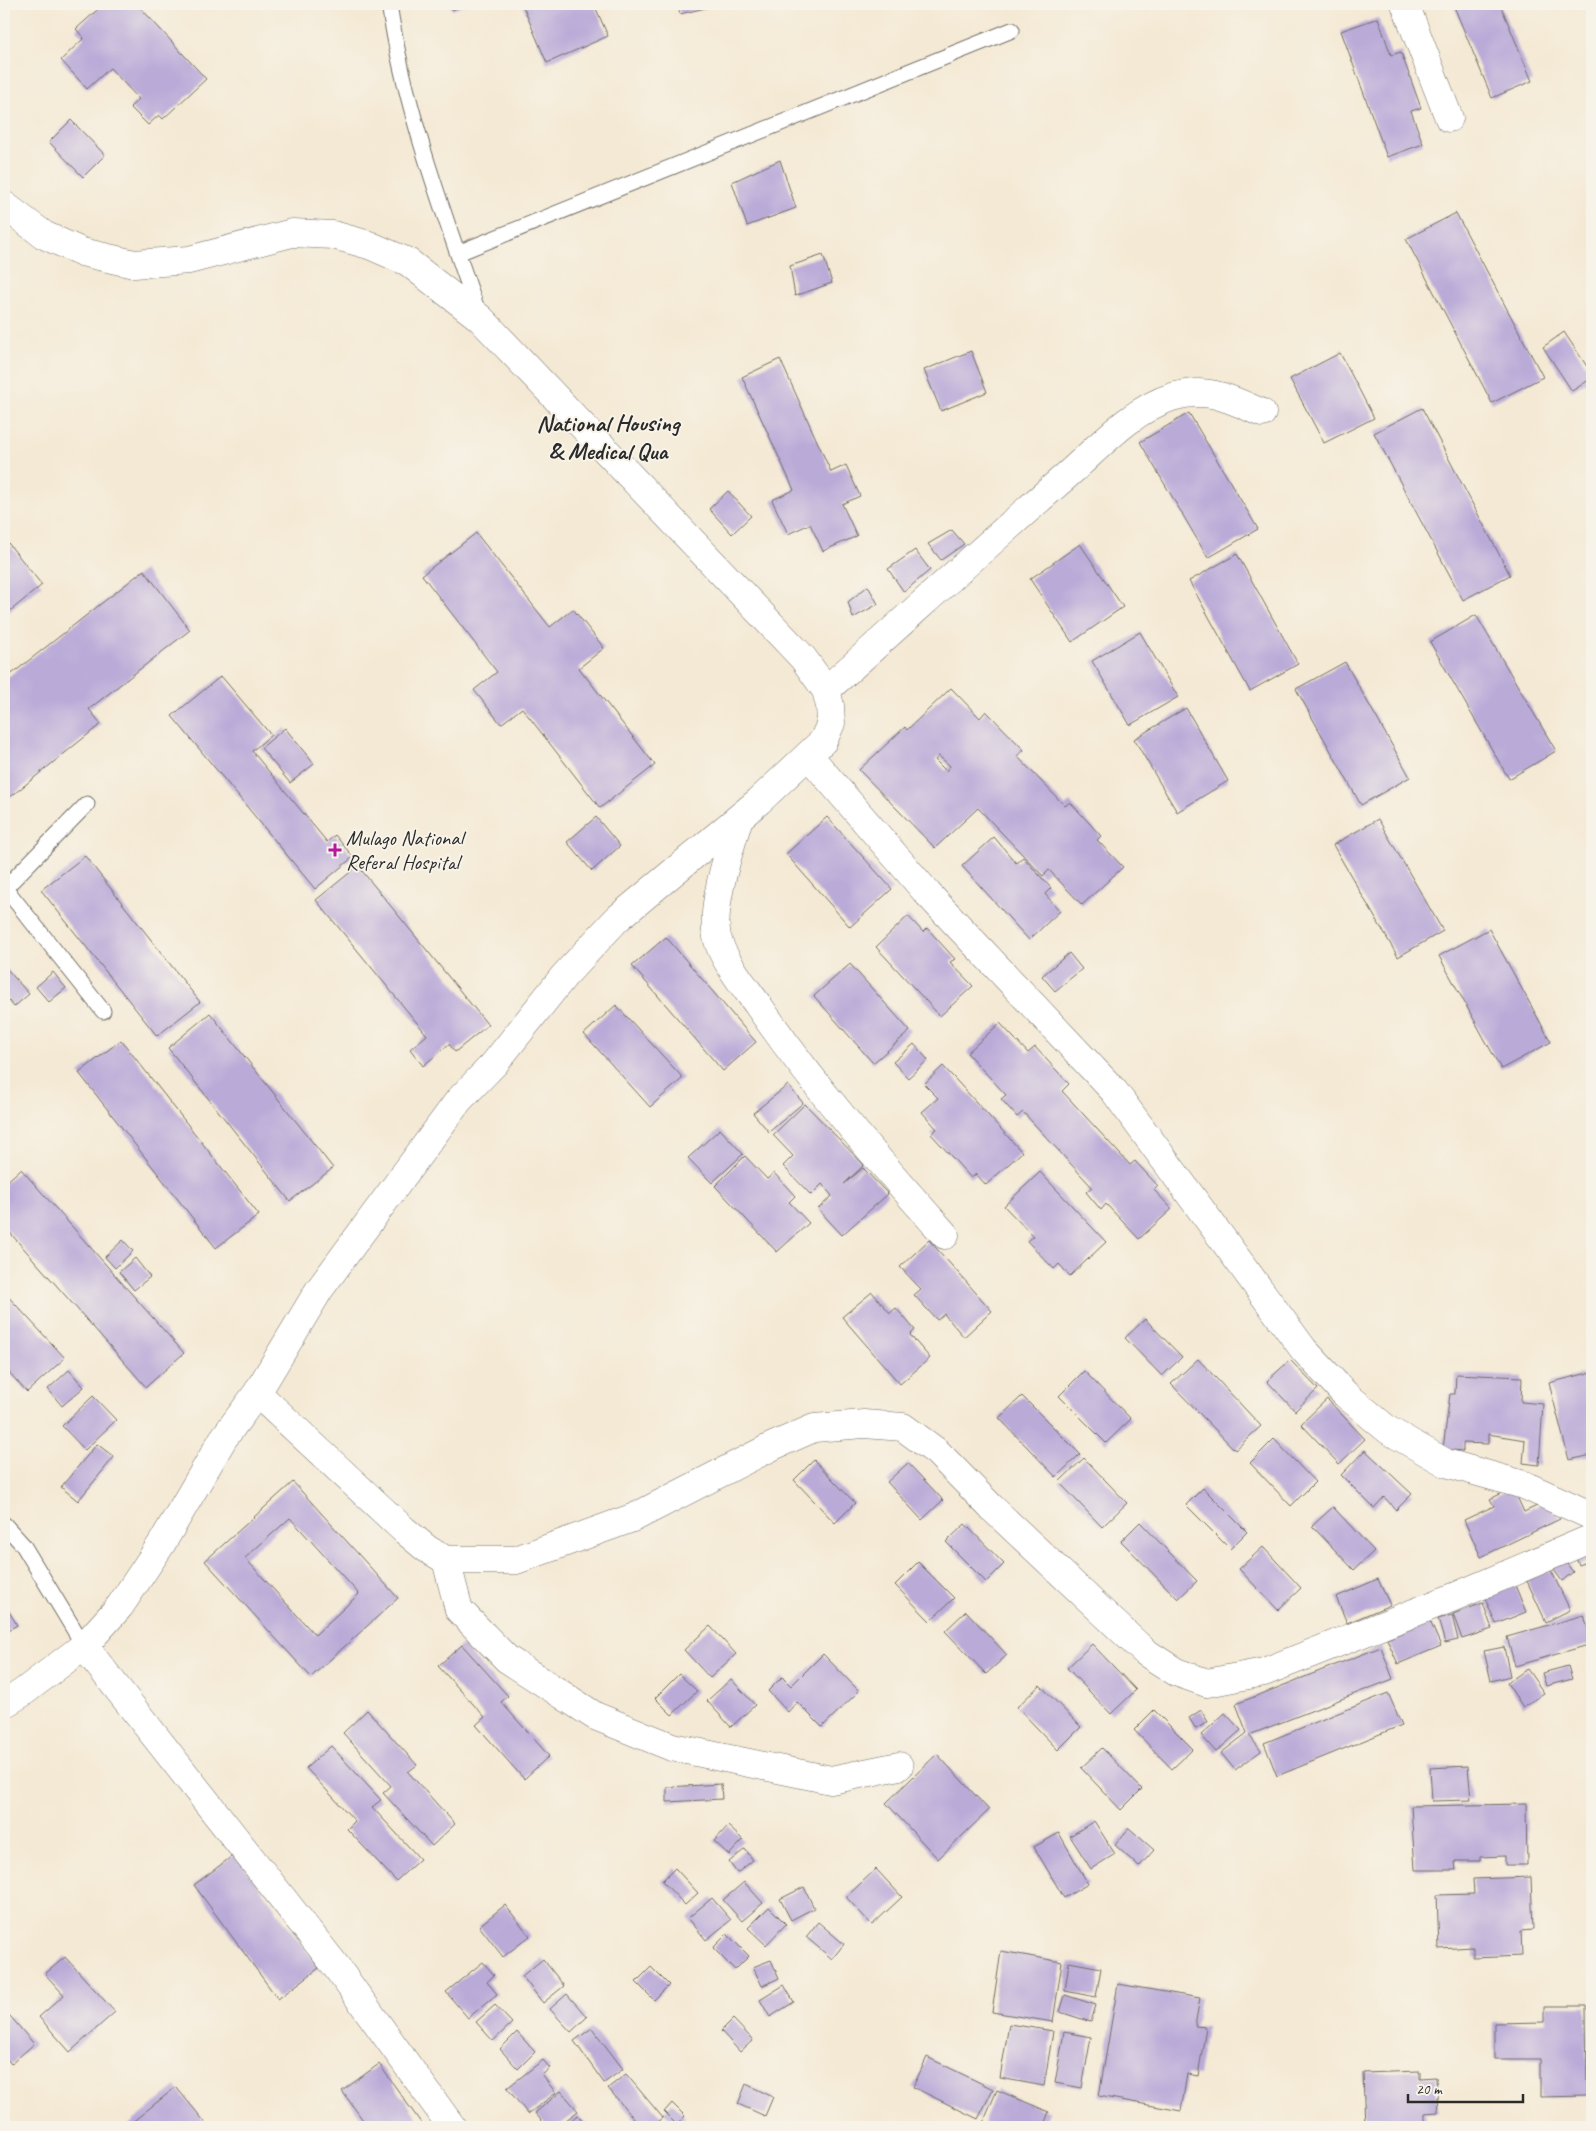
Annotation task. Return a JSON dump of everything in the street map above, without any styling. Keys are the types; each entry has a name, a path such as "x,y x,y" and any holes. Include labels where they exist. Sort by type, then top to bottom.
{"street":[{"path":"1406,4 1449,118"},
{"path":"4,205 44,235 82,252 134,264 189,260 292,233 333,235 369,245 408,262 480,318 796,651 826,690 830,706 831,723 823,741 809,756 617,919 586,950 494,1064 459,1100 319,1290 257,1393 223,1439 133,1589 84,1646 22,1693 4,1704"},
{"path":"826,690 1032,505 1141,412 1172,398 1207,392 1227,398 1262,414"},
{"path":"809,756 928,894 1114,1091 1304,1350 1345,1394 1388,1430 1446,1463 1524,1485 1592,1516"},
{"path":"738,818 721,876 716,936 720,947 784,1044 857,1136 945,1235"},
{"path":"257,1393 404,1530 427,1550 446,1560 516,1560 635,1517 773,1446 814,1428 864,1424 903,1427 937,1452 991,1507 1145,1652 1176,1672 1207,1683 1264,1672 1454,1597 1592,1538"},
{"path":"446,1560 458,1610 507,1659 595,1716 672,1747 830,1780 899,1766"},
{"path":"84,1646 335,1965 452,2127"}],"lane":[{"path":"389,4 395,46 426,162 480,318"},
{"path":"458,253 1012,30"},
{"path":"87,804 4,889 103,1011"},
{"path":"4,1524 23,1545 84,1646"}],"building":[{"path":"104,4 137,4 206,79 163,119 159,115 148,125 130,107 139,99 110,68 87,89 61,60 84,38 76,29"},
{"path":"450,4 467,4 452,10"},
{"path":"522,4 594,4 608,36 547,63"},
{"path":"677,4 722,4 680,14"},
{"path":"1453,4 1500,4 1532,81 1492,98"},
{"path":"1378,18 1391,55 1401,52 1421,108 1411,111 1423,144 1387,157 1341,31"},
{"path":"71,120 105,155 83,177 49,142"},
{"path":"780,160 796,208 747,226 732,182"},
{"path":"1456,213 1543,377 1492,403 1406,239"},
{"path":"823,255 832,283 795,296 790,266"},
{"path":"1564,332 1592,374 1592,378 1572,391 1543,347"},
{"path":"971,351 987,392 941,411 924,370"},
{"path":"1340,353 1374,418 1324,443 1290,379"},
{"path":"780,359 831,472 846,465 860,496 842,504 857,536 823,551 810,524 788,534 772,500 794,490 742,377"},
{"path":"1422,408 1510,575 1463,600 1374,433"},
{"path":"1189,413 1258,529 1208,558 1140,442"},
{"path":"728,491 751,516 732,534 709,509"},
{"path":"952,530 964,544 941,560 928,544"},
{"path":"476,533 550,627 573,609 604,648 579,668 655,765 600,808 522,708 501,724 474,690 497,672 422,575"},
{"path":"4,538 42,585 4,616"},
{"path":"1080,544 1123,607 1072,642 1030,579"},
{"path":"915,550 930,570 904,592 888,569"},
{"path":"1237,554 1298,664 1250,691 1189,581"},
{"path":"144,570 190,630 89,709 101,724 4,802 4,680"},
{"path":"868,586 878,604 853,618 848,602"},
{"path":"1476,615 1556,751 1509,779 1430,642"},
{"path":"1140,632 1178,697 1130,725 1092,661"},
{"path":"1345,662 1410,777 1361,805 1296,689"},
{"path":"221,676 271,735 252,751 327,842 335,835 353,857 315,889 172,716"},
{"path":"951,688 980,718 986,711 1024,750 1017,756 1065,806 1070,802 1101,836 1097,840 1123,867 1082,905 1049,870 1043,876 978,808 935,848 859,770 905,727 907,730","holes":["939,756 950,766 946,771 935,760"]},
{"path":"1186,708 1228,781 1177,812 1134,739"},
{"path":"285,728 314,764 290,783 261,748"},
{"path":"596,817 620,846 592,871 567,842"},
{"path":"827,817 892,889 850,927 786,854"},
{"path":"1378,819 1443,931 1398,957 1333,845"},
{"path":"994,837 1016,863 1023,857 1051,888 1045,894 1060,911 1029,940 962,866"},
{"path":"85,856 200,1002 157,1036 41,890"},
{"path":"358,866 488,1025 455,1052 449,1044 423,1066 410,1049 427,1035 316,900"},
{"path":"908,916 923,932 927,928 955,959 950,962 973,986 940,1016 876,947"},
{"path":"1489,929 1551,1042 1501,1069 1439,956"},
{"path":"666,937 756,1042 723,1071 632,966"},
{"path":"1069,953 1082,969 1055,991 1042,976"},
{"path":"850,964 910,1031 873,1063 814,996"},
{"path":"6,968 29,994 14,1007 4,995 4,970"},
{"path":"53,972 66,988 49,1002 36,987"},
{"path":"616,1005 683,1078 650,1107 584,1034"},
{"path":"210,1013 333,1168 290,1201 168,1048"},
{"path":"1000,1023 1028,1053 1035,1047 1069,1084 1062,1091 1130,1165 1135,1161 1158,1186 1154,1190 1172,1209 1139,1239 1106,1204 1101,1210 1086,1192 1092,1187 1023,1112 1017,1117 1001,1099 1006,1095 967,1053"},
{"path":"121,1040 259,1215 216,1248 79,1073"},
{"path":"914,1044 928,1060 908,1078 893,1062"},
{"path":"943,1066 1022,1152 986,1185 976,1174 971,1178 931,1134 937,1129 922,1112 938,1098 924,1084"},
{"path":"788,1085 803,1103 769,1132 753,1113"},
{"path":"805,1104 864,1165 844,1184 863,1168 888,1194 842,1235 818,1209 832,1196 822,1184 811,1195 783,1166 793,1156 773,1135"},
{"path":"720,1129 743,1154 712,1183 688,1158"},
{"path":"745,1156 767,1179 774,1173 795,1196 789,1202 809,1223 777,1252 715,1186"},
{"path":"21,1169 184,1353 146,1387 4,1226 4,1184"},
{"path":"1040,1172 1106,1242 1070,1276 1059,1264 1054,1269 1027,1241 1033,1236 1004,1206"},
{"path":"123,1240 133,1251 115,1268 105,1257"},
{"path":"929,1240 992,1311 964,1337 944,1314 937,1320 914,1295 921,1289 900,1267"},
{"path":"135,1258 150,1277 134,1290 119,1272"},
{"path":"4,1292 65,1358 27,1392 4,1367"},
{"path":"872,1292 890,1313 896,1308 915,1330 910,1335 930,1358 900,1384 842,1317"},
{"path":"1145,1319 1182,1357 1162,1376 1125,1338"},
{"path":"1198,1359 1261,1426 1235,1450 1171,1384"},
{"path":"1290,1360 1318,1389 1295,1411 1267,1381"},
{"path":"69,1370 84,1387 62,1406 48,1389"},
{"path":"1084,1371 1131,1419 1106,1443 1059,1396"},
{"path":"1592,1372 1592,1455 1569,1460 1549,1383"},
{"path":"1456,1374 1522,1377 1521,1402 1543,1404 1539,1465 1523,1463 1525,1440 1488,1434 1488,1444 1463,1443 1463,1451 1443,1449 1450,1394 1455,1394"},
{"path":"93,1396 116,1420 85,1450 62,1426"},
{"path":"1022,1396 1080,1454 1056,1477 999,1418"},
{"path":"1327,1399 1365,1439 1339,1464 1301,1424"},
{"path":"1274,1439 1315,1482 1291,1506 1250,1463"},
{"path":"97,1444 114,1457 78,1501 61,1487"},
{"path":"1365,1450 1412,1494 1396,1510 1384,1497 1374,1508 1341,1475"},
{"path":"1084,1458 1127,1503 1102,1527 1059,1482"},
{"path":"814,1460 855,1503 835,1523 794,1480"},
{"path":"908,1463 943,1500 922,1520 887,1482"},
{"path":"293,1482 398,1598 311,1677 205,1561","holes":["290,1518 359,1594 315,1635 245,1558"]},
{"path":"1203,1488 1247,1532 1230,1549 1186,1505"},
{"path":"1513,1488 1524,1512 1550,1500 1560,1519 1481,1557 1464,1520 1494,1506 1490,1499"},
{"path":"1333,1507 1374,1551 1354,1570 1312,1526"},
{"path":"1140,1522 1197,1581 1178,1599 1121,1541"},
{"path":"965,1524 1004,1564 986,1582 946,1542"},
{"path":"1592,1543 1592,1560 1579,1565 1573,1551"},
{"path":"1263,1547 1301,1588 1278,1610 1239,1569"},
{"path":"1562,1557 1573,1572 1562,1581 1551,1566"},
{"path":"918,1562 954,1598 930,1621 895,1585"},
{"path":"1551,1570 1570,1610 1546,1622 1527,1581"},
{"path":"1378,1579 1390,1605 1347,1623 1336,1597"},
{"path":"1515,1585 1526,1612 1496,1624 1485,1598"},
{"path":"4,1603 17,1625 4,1633"},
{"path":"1483,1603 1492,1629 1462,1639 1453,1614"},
{"path":"966,1611 1007,1655 986,1674 945,1631"},
{"path":"1452,1615 1458,1640 1445,1643 1438,1619"},
{"path":"1584,1615 1592,1644 1515,1666 1507,1637"},
{"path":"1430,1621 1441,1646 1398,1664 1387,1639"},
{"path":"710,1626 736,1654 710,1678 684,1650"},
{"path":"1092,1644 1136,1690 1111,1714 1067,1668"},
{"path":"462,1645 508,1696 501,1702 549,1756 524,1779 476,1725 485,1717 438,1666"},
{"path":"1381,1647 1393,1679 1249,1735 1261,1751 1235,1770 1221,1753 1247,1733 1236,1704"},
{"path":"1504,1647 1510,1676 1491,1681 1484,1651"},
{"path":"823,1654 859,1691 822,1727 797,1702 788,1712 768,1691 782,1677 791,1686"},
{"path":"1568,1666 1572,1679 1546,1686 1542,1673"},
{"path":"1527,1669 1544,1693 1523,1707 1507,1683"},
{"path":"679,1674 697,1691 672,1715 655,1698"},
{"path":"731,1679 755,1705 731,1727 707,1701"},
{"path":"1040,1685 1081,1727 1058,1750 1017,1707"},
{"path":"1388,1693 1402,1725 1277,1776 1264,1743"},
{"path":"367,1710 417,1765 408,1772 455,1824 432,1846 383,1793 391,1786 343,1733"},
{"path":"1154,1710 1193,1749 1172,1769 1134,1730"},
{"path":"1201,1710 1208,1722 1196,1729 1189,1718"},
{"path":"1225,1713 1241,1730 1216,1752 1201,1735"},
{"path":"331,1746 381,1800 372,1807 420,1859 396,1881 347,1829 355,1821 306,1768"},
{"path":"1102,1748 1142,1789 1121,1810 1081,1768"},
{"path":"937,1754 989,1810 938,1859 886,1803"},
{"path":"1468,1766 1471,1800 1432,1801 1430,1768"},
{"path":"721,1784 722,1799 667,1802 667,1787"},
{"path":"1526,1804 1527,1865 1505,1865 1505,1856 1480,1857 1480,1861 1455,1861 1456,1870 1415,1870 1411,1806"},
{"path":"1094,1821 1115,1854 1091,1869 1070,1836"},
{"path":"728,1826 743,1840 729,1855 714,1841"},
{"path":"1129,1828 1154,1850 1139,1867 1115,1845"},
{"path":"1059,1833 1088,1884 1064,1898 1034,1847"},
{"path":"745,1849 753,1860 737,1873 729,1862"},
{"path":"235,1854 319,1968 278,1999 194,1885"},
{"path":"4,1867 9,1874 4,1879"},
{"path":"675,1868 698,1893 685,1905 662,1881"},
{"path":"876,1869 902,1897 872,1925 846,1897"},
{"path":"1531,1877 1533,1930 1521,1931 1522,1956 1473,1958 1473,1947 1439,1949 1437,1895 1474,1894 1473,1879"},
{"path":"744,1882 763,1903 742,1921 723,1900"},
{"path":"804,1887 814,1908 791,1920 780,1899"},
{"path":"712,1898 731,1920 706,1940 688,1918"},
{"path":"505,1905 530,1936 503,1957 479,1926"},
{"path":"769,1907 786,1924 766,1945 748,1928"},
{"path":"818,1922 844,1944 832,1959 806,1937"},
{"path":"727,1934 749,1956 735,1970 713,1948"},
{"path":"1001,1951 1062,1962 1053,2022 992,2012"},
{"path":"65,1957 115,2012 70,2052 39,2017 64,1995 45,1974"},
{"path":"543,1959 564,1986 543,2003 522,1976"},
{"path":"771,1960 779,1978 762,1986 753,1967"},
{"path":"483,1962 494,1975 487,1982 497,1994 468,2018 446,1992"},
{"path":"1069,1962 1101,1968 1096,1997 1065,1991"},
{"path":"651,1967 669,1985 654,2000 636,1982"},
{"path":"1118,1984 1200,1998 1195,2026 1206,2027 1198,2076 1187,2074 1181,2111 1099,2096"},
{"path":"784,1985 794,2002 770,2017 760,2000"},
{"path":"567,1994 587,2017 571,2032 550,2009"},
{"path":"1065,1995 1096,2005 1091,2022 1060,2012"},
{"path":"495,2005 512,2023 493,2041 476,2022"},
{"path":"1545,2006 1586,2006 1587,2096 1540,2097 1540,2059 1494,2059 1494,2023 1545,2022"},
{"path":"10,2016 34,2044 11,2064 4,2055 4,2021"},
{"path":"733,2019 753,2040 740,2052 721,2031"},
{"path":"1009,2024 1053,2031 1044,2086 1000,2078"},
{"path":"592,2028 623,2069 604,2083 574,2041"},
{"path":"517,2032 535,2052 518,2069 500,2049"},
{"path":"1064,2032 1091,2037 1082,2088 1055,2083"},
{"path":"927,2057 993,2089 978,2119 913,2087"},
{"path":"543,2060 550,2068 542,2075 556,2093 528,2114 507,2088"},
{"path":"379,2064 424,2127 368,2127 342,2091"},
{"path":"1420,2071 1420,2078 1436,2077 1438,2112 1425,2113 1425,2127 1365,2127 1363,2073"},
{"path":"626,2074 663,2118 652,2127 641,2127 608,2088"},
{"path":"746,2084 773,2097 765,2116 738,2104"},
{"path":"176,2087 209,2127 126,2127"},
{"path":"997,2090 1049,2112 1043,2127 993,2127 983,2123"},
{"path":"561,2091 578,2111 557,2127 547,2127 535,2113"},
{"path":"672,2103 685,2116 677,2125 664,2112"},
{"path":"577,2115 590,2127 564,2127"}],"place":[{"name":"Mulago National Referal Hospital","path":"335,850"}],"district":[{"name":"National Housing & Medical Qua","path":"608,437"}]}
